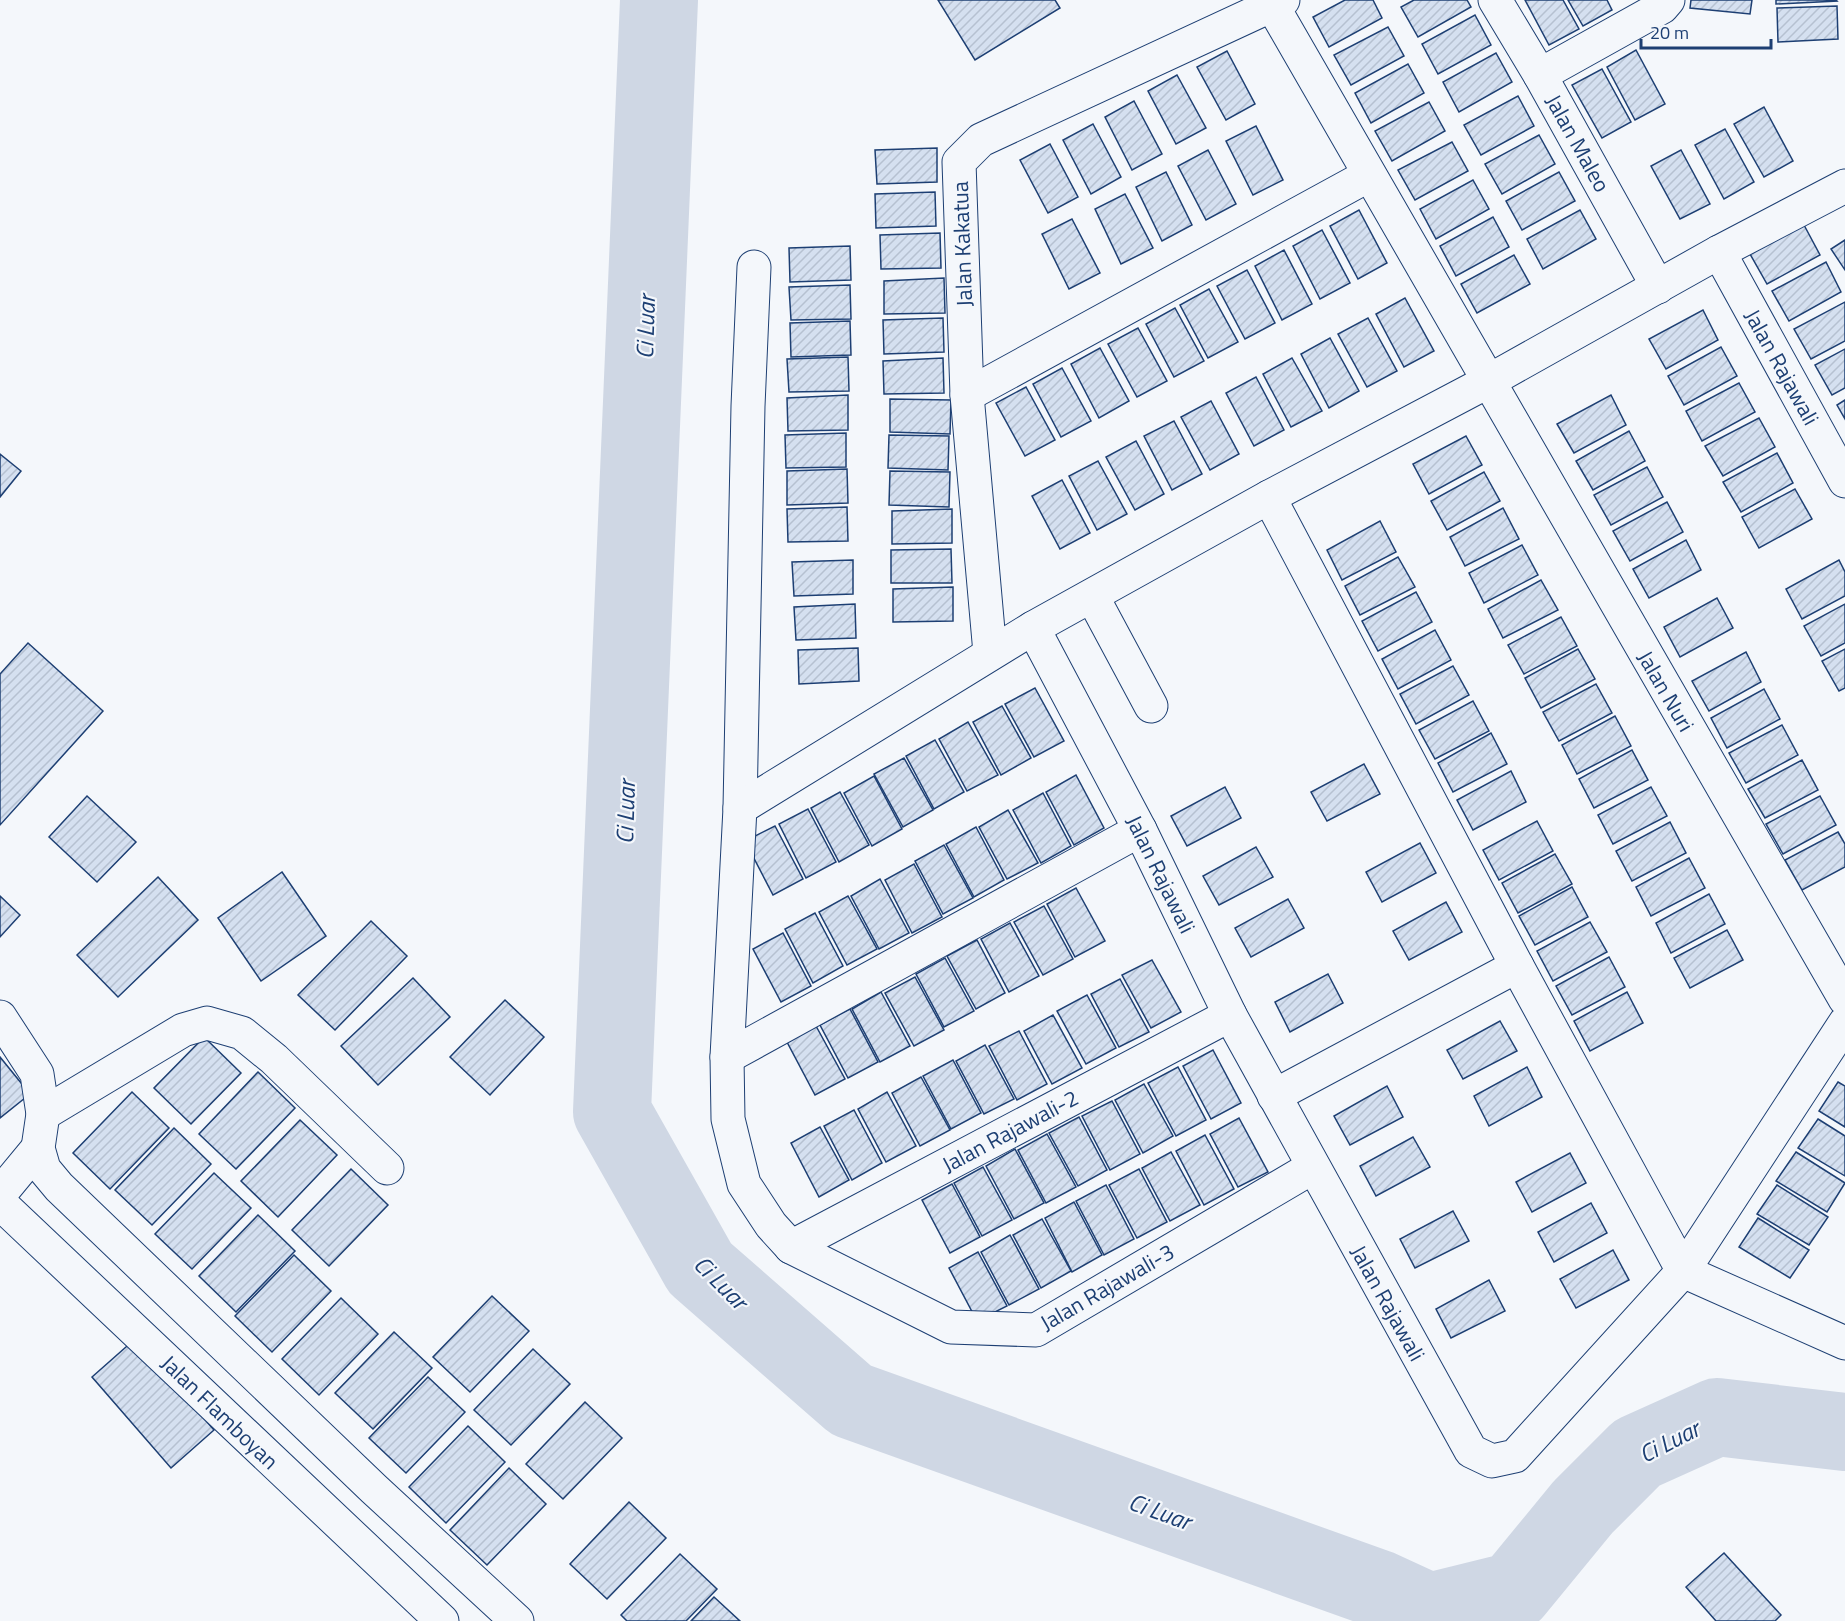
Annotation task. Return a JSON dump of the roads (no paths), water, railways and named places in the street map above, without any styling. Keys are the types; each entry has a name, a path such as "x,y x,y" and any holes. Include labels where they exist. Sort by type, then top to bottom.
{"street":[{"name":"Jalan Maleo","path":"1495,0 1540,75 1658,287"},
{"path":"1540,75 1662,7 1668,0"},
{"name":"Jalan Nuri","path":"1278,3 1369,175 1845,999"},
{"name":"Jalan Kakatua","path":"990,653 966,395 959,162 969,149 981,140 1278,3"},
{"path":"966,395 1369,175"},
{"path":"740,808 1033,628 1269,497 1487,382 1719,252 1845,186"},
{"name":"Jalan Rajawali","path":"1719,252 1845,481"},
{"path":"754,267 748,406 740,808 727,1057 728,1119 744,1184 771,1225 791,1247"},
{"path":"1269,497 1517,966 1683,1271 1845,1343"},
{"path":"1092,596 1151,706"},
{"name":"Jalan Rajawali","path":"1033,628 1140,830 1230,1016 1471,1451 1492,1461 1515,1456 1683,1271 1845,1023"},
{"path":"727,1057 1140,830"},
{"path":"1274,1096 1517,966"},
{"name":"Jalan Rajawali-2","path":"791,1247 1230,1016"},
{"path":"0,1017 37,1074 43,1114 38,1148 44,1169 59,1188 374,1489 517,1621"},
{"path":"43,1114 183,1030 207,1023 242,1033 274,1059 387,1168"},
{"path":"0,1194 38,1148"},
{"name":"Jalan Rajawali-3","path":"791,1247 951,1328 1036,1330 1313,1167"},
{"name":"Jalan Flamboyan","path":"0,1203 442,1621"},
{"path":"341,1527 374,1489"}],"waterway":[{"name":"Ci Luar","path":"659,0 612,1112 700,1268 851,1400 1379,1589 1429,1612 1514,1591 1583,1507 1637,1453 1717,1417 1845,1432"}]}
